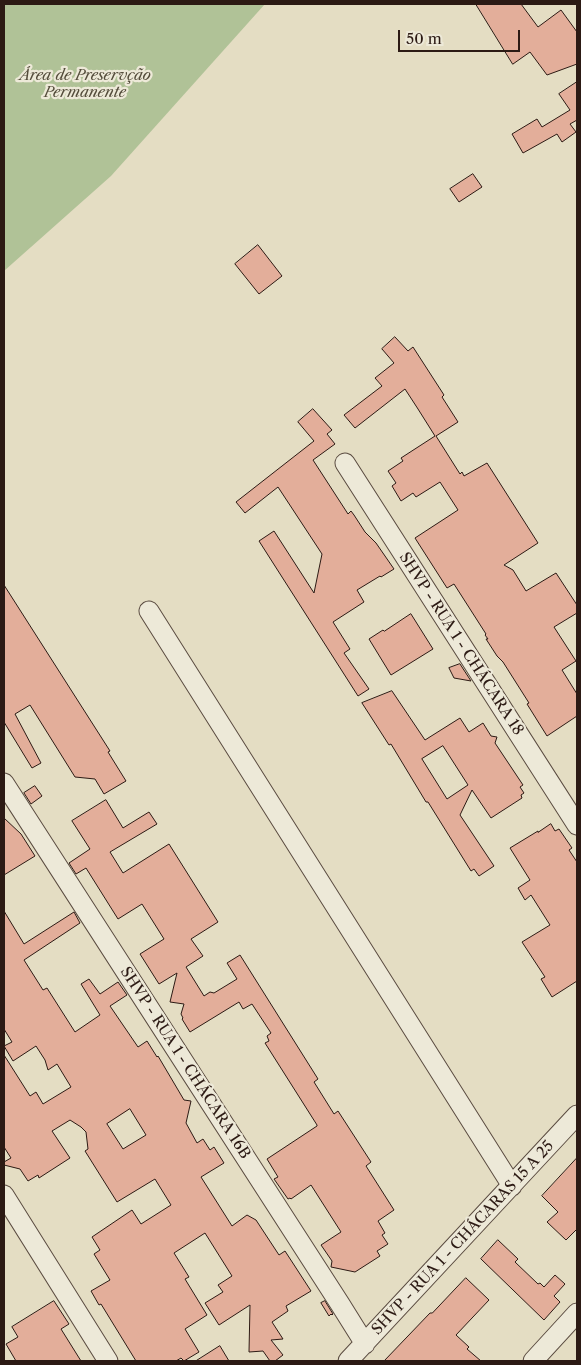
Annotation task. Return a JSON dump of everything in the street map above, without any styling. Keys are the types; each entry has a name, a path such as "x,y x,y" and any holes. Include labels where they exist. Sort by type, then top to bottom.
{"street":[{"name":"SHVP - RUA 1 - CHÁCARA 18","path":"345,463 577,824"},
{"path":"149,611 512,1186"},
{"name":"SHVP - RUA 1 - CHÁCARA 16B","path":"4,783 365,1344"},
{"name":"SHVP - RUA 1 - CHÁCARAS 15 A 25","path":"348,1361 577,1115"},
{"path":"4,1195 108,1361"},
{"path":"533,1361 577,1313"}],"green space":[{"name":"Área de Preservção Permanente","path":"4,4 265,4 111,176 4,271"}],"building":[{"path":"476,4 521,4 538,27 561,10 577,32 577,64 547,75 530,52 513,64"},
{"path":"577,82 577,120 570,124 576,132 562,142 557,134 523,153 512,134 537,119 542,127 570,110 559,94"},
{"path":"473,174 482,187 459,202 450,189"},
{"path":"258,245 282,276 259,294 235,264"},
{"path":"395,337 408,351 413,347 444,395 442,397 458,422 436,436 460,474 462,472 464,476 487,463 538,543 504,565 513,570 526,591 556,573 577,605 577,613 554,627 576,661 562,670 577,694 577,716 547,736 527,704 529,703 486,639 488,639 486,634 454,584 447,588 415,538 458,510 440,482 416,497 413,493 401,501 392,486 396,483 388,471 403,461 401,458 435,436 418,409 405,389 355,428 344,415 382,386 375,378 394,363 382,349"},
{"path":"313,409 332,430 327,434 335,444 313,460 348,514 351,511 394,569 357,590 364,602 333,622 350,649 344,653 369,689 358,696 259,541 274,531 314,593 322,554 278,487 245,513 236,502 314,441 298,422"},
{"path":"4,585 110,751 108,752 126,781 104,794 95,779 75,777 30,705 15,714 41,763 32,768 4,722"},
{"path":"411,614 433,649 391,675 369,639"},
{"path":"460,664 471,681 454,678 449,668"},
{"path":"392,691 425,740 460,718 469,732 483,723 491,736 497,737 495,743 523,785 520,787 524,793 521,795 522,798 491,818 472,790 460,815 494,866 479,876 474,869 471,871 391,744 389,745 362,703","holes":["443,746 468,785 447,799 422,759"]},
{"path":"35,786 42,796 31,804 24,793"},
{"path":"106,800 123,828 149,812 157,824 110,852 123,873 169,844 218,922 191,939 203,956 186,967 204,996 210,992 214,993 237,979 227,963 240,955 318,1079 314,1082 334,1114 338,1111 371,1162 366,1166 394,1210 378,1221 385,1233 382,1235 388,1244 377,1251 380,1256 355,1272 331,1267 332,1261 321,1245 341,1232 311,1185 291,1199 288,1199 274,1179 278,1177 267,1159 317,1125 265,1043 269,1041 267,1036 271,1033 252,1004 243,1009 239,1002 190,1032 182,1019 181,1014 184,1004 170,1002 177,973 159,984 140,954 164,939 142,904 118,919 86,868 76,874 69,863 90,849 72,821"},
{"path":"4,818 21,834 35,856 4,875"},
{"path":"551,824 555,831 559,829 572,848 569,850 577,862 577,981 552,997 541,979 545,977 522,942 550,925 531,895 525,900 518,888 530,880 510,848"},
{"path":"4,911 24,944 74,912 80,923 24,960 43,990 47,988 75,1032 100,1015 81,984 89,979 100,994 118,982 127,995 110,1006 138,1047 147,1041 184,1100 191,1101 186,1123 197,1143 203,1139 210,1150 214,1147 224,1163 201,1177 232,1226 247,1215 256,1220 279,1255 285,1251 311,1291 286,1306 288,1311 272,1322 283,1339 271,1340 283,1355 275,1361 270,1361 263,1351 249,1352 250,1305 219,1325 205,1303 223,1292 218,1285 232,1276 205,1233 174,1253 189,1277 185,1279 207,1315 185,1329 199,1352 184,1361 181,1358 176,1361 136,1361 91,1291 110,1280 94,1254 100,1250 92,1237 132,1210 141,1224 171,1205 155,1179 117,1202 85,1151 88,1149 86,1132 70,1120 52,1131 70,1158 39,1178 38,1175 28,1181 20,1169 4,1165 4,1162 11,1158 4,1147 4,1055 30,1096 36,1092 43,1104 71,1087 57,1064 48,1070 45,1060 36,1046 13,1061 4,1046 12,1042 4,1029","holes":["130,1109 146,1135 123,1149 107,1124"]},
{"path":"577,1158 577,1229 566,1240 547,1222 558,1212 542,1196"},
{"path":"498,1240 518,1259 515,1262 538,1284 540,1283 544,1287 555,1275 565,1284 554,1296 560,1302 544,1320 481,1259"},
{"path":"466,1278 489,1300 456,1335 469,1347 467,1349 481,1361 384,1361 430,1313"},
{"path":"54,1301 69,1324 61,1329 81,1361 16,1361 6,1344 18,1337 12,1327"},
{"path":"325,1301 332,1315 329,1316 321,1303"},
{"path":"220,1346 229,1361 196,1361"}]}
